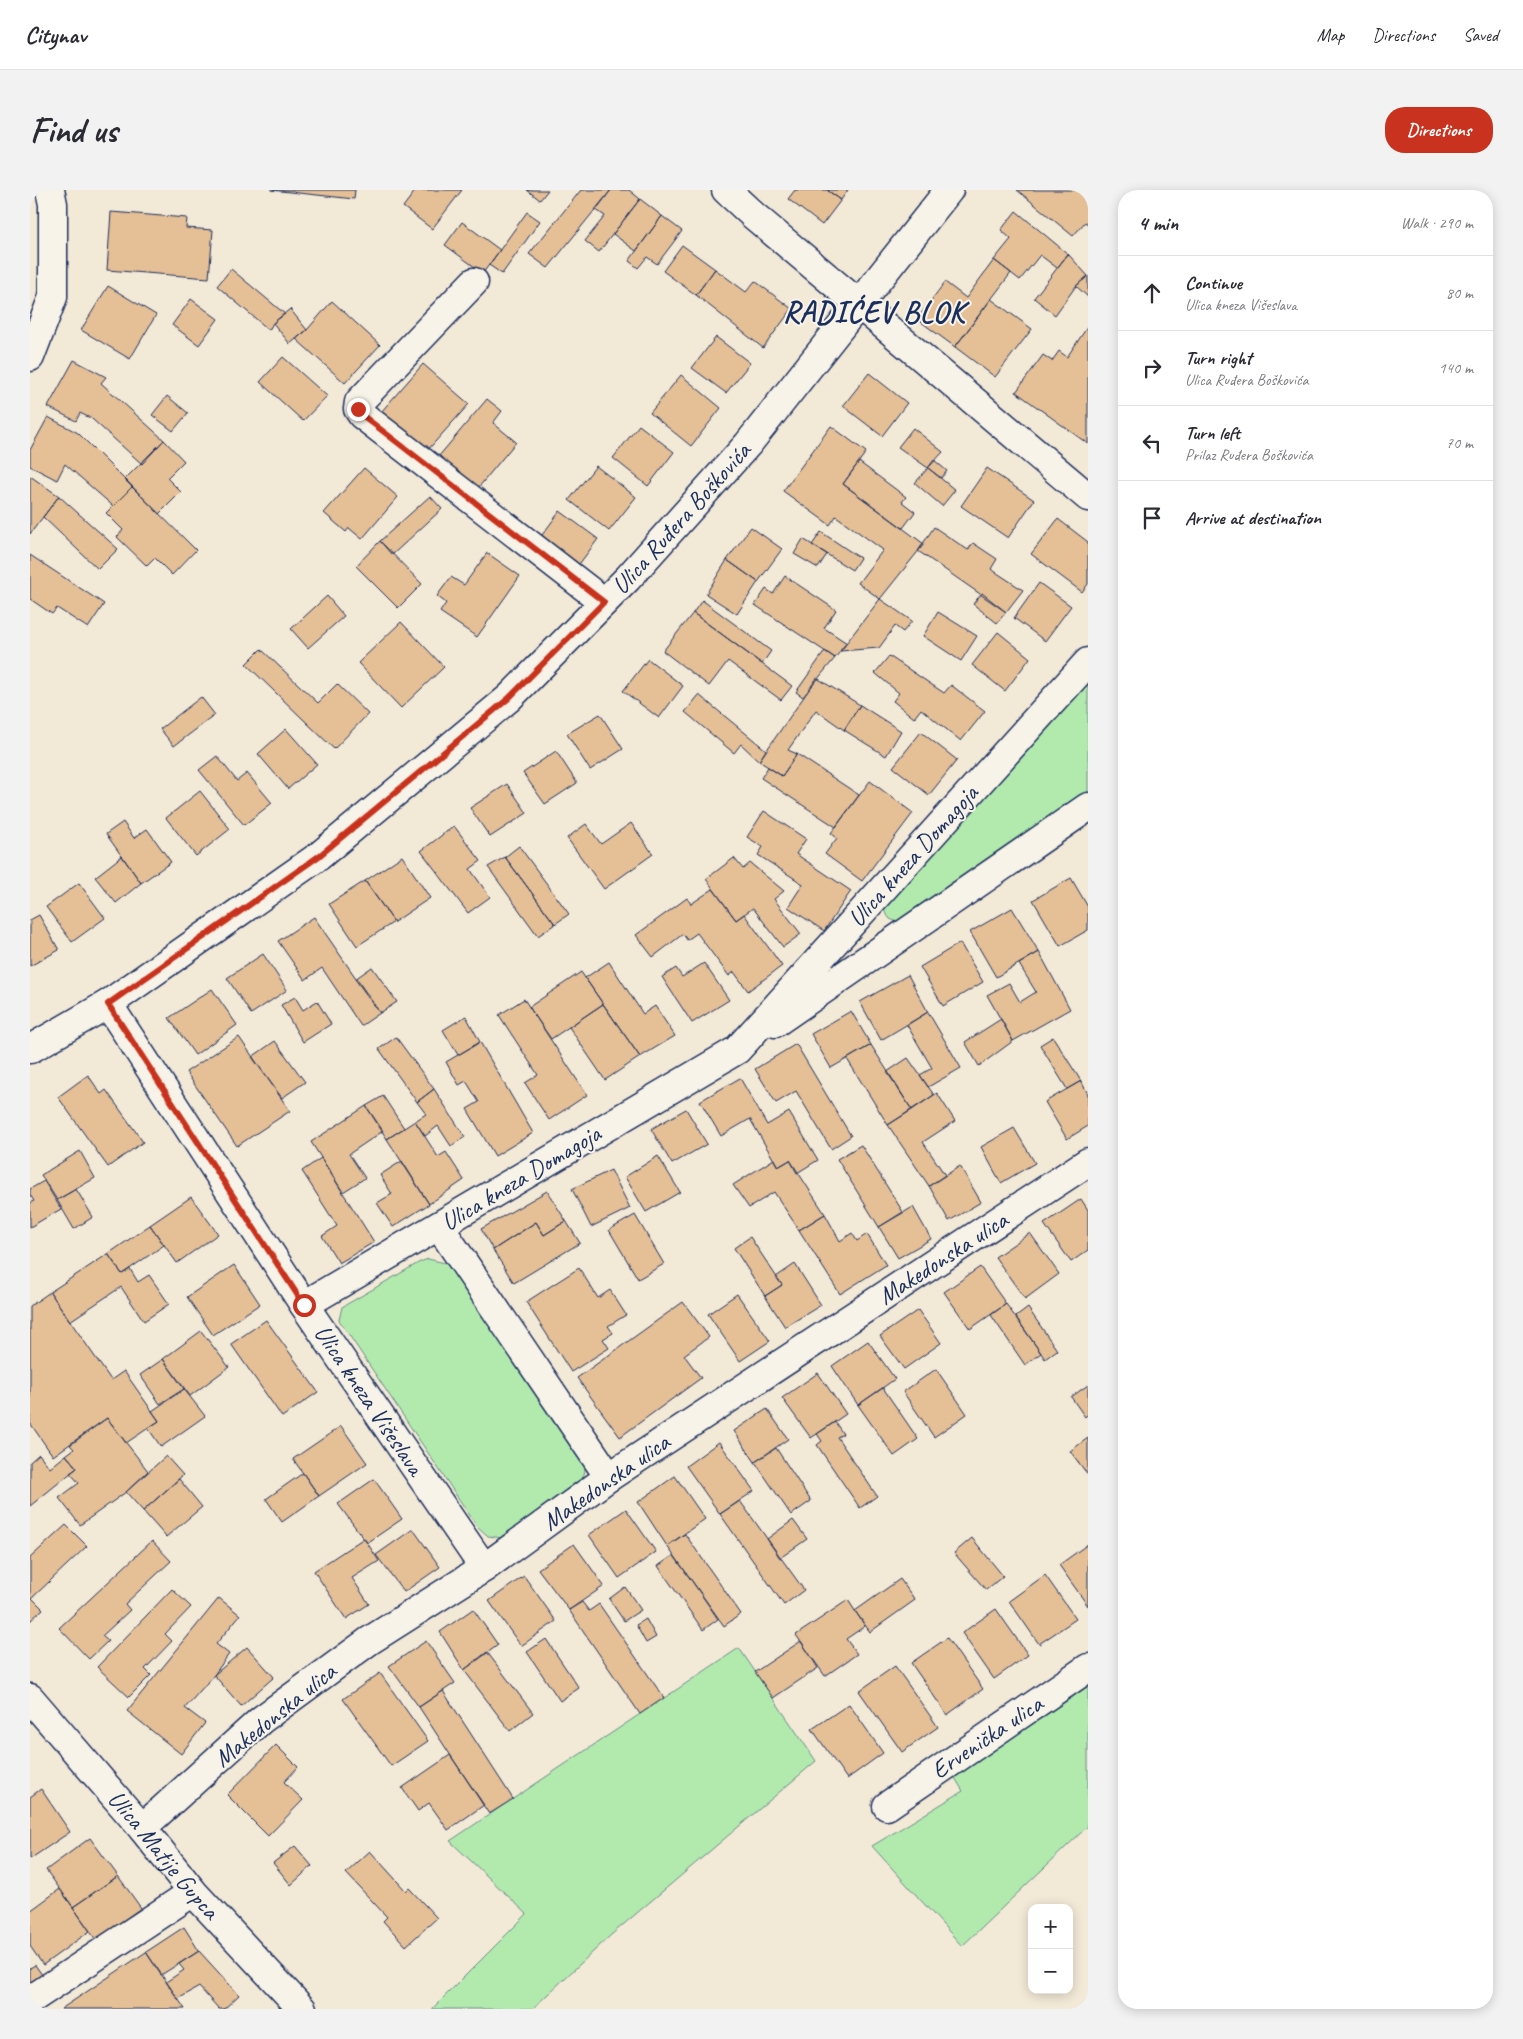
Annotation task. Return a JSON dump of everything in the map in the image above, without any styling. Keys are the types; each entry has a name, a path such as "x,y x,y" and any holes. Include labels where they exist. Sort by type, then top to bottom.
{"street":[{"path":"30,357 52,297 52,204 50,190"},
{"path":"726,190 752,215 1088,497"},
{"name":"Ulica Ruđera Boškovića","path":"30,1049 108,1004 319,856 509,698 604,602 748,444 949,190"},
{"path":"474,282 359,402 358,409 362,415 604,602"},
{"name":"Ulica kneza Domagoja","path":"737,1050 1088,662"},
{"name":"Ulica kneza Domagoja","path":"304,1305 737,1050 1088,807"},
{"name":"Ulica kneza Višeslava","path":"108,1004 304,1305 484,1568"},
{"name":"Makedonska ulica","path":"142,1828 261,1720 369,1641 484,1568 609,1477 1088,1162"},
{"path":"438,1226 609,1477"},
{"name":"Ervenička ulica","path":"887,1806 1088,1668"},
{"name":"Ulica Matije Gupca","path":"30,1698 142,1828 192,1892 302,2009"},
{"path":"30,2000 192,1892"}],"green space":[{"path":"1088,681 1088,796 899,923 890,919 882,908"},
{"path":"428,1259 445,1263 454,1271 586,1465 583,1479 502,1538 488,1536 477,1526 339,1320 342,1307"},
{"path":"739,1648 816,1761 611,1935 532,2009 432,2009 527,1914 450,1841"},
{"path":"1088,1682 1088,1826 962,1946 872,1846 963,1791 952,1773"}],"building":[{"path":"271,190 355,190 354,199"},
{"path":"416,190 462,190 432,229 403,207"},
{"path":"527,190 548,190 540,200"},
{"path":"581,190 611,190 548,268 529,254"},
{"path":"611,190 629,190 640,199 599,252 585,241 605,216 596,210"},
{"path":"795,190 827,190 841,200 822,225 788,199"},
{"path":"827,190 848,190 841,200"},
{"path":"1017,190 1088,190 1088,224 1085,222 1073,236"},
{"path":"640,199 662,216 636,251 613,234"},
{"path":"1016,211 1068,254 1057,268 1040,255 1020,280 994,260 1011,239 1001,230"},
{"path":"111,212 187,218 186,228 213,230 209,278 107,270"},
{"path":"527,212 540,221 502,274 489,265"},
{"path":"662,216 682,231 657,264 647,257 638,268 629,261"},
{"path":"462,222 500,250 483,273 445,245"},
{"path":"682,245 715,269 696,295 663,271"},
{"path":"1068,254 1088,276 1076,286 1055,315 1034,298"},
{"path":"994,260 1011,273 955,347 917,319 945,282 966,298"},
{"path":"231,269 285,314 273,323 269,330 217,286"},
{"path":"715,269 746,292 755,281 792,309 763,348 696,295"},
{"path":"1088,276 1088,297 1076,286"},
{"path":"108,286 156,315 130,359 81,330"},
{"path":"191,299 218,319 199,345 172,325"},
{"path":"991,299 1032,329 995,377 955,347"},
{"path":"332,301 380,345 345,383 296,339 307,330"},
{"path":"290,309 307,330 290,344 273,323"},
{"path":"1088,326 1088,444 1016,392 1043,355 1052,361 1059,351 1067,357"},
{"path":"716,337 750,363 726,393 692,368"},
{"path":"283,357 327,396 303,421 260,382"},
{"path":"74,360 106,377 101,383 164,440 142,464 92,419 80,413 76,421 48,407"},
{"path":"423,364 469,404 426,452 381,412"},
{"path":"869,373 907,403 882,436 843,406"},
{"path":"681,375 721,408 691,446 650,413"},
{"path":"167,396 188,413 173,431 152,415"},
{"path":"487,399 502,411 493,423 516,442 478,488 439,456"},
{"path":"48,417 78,433 132,487 113,506 65,464 57,480 30,466 30,450"},
{"path":"639,425 674,452 648,486 613,458"},
{"path":"831,426 866,452 843,484 924,544 880,599 858,583 883,550 836,516 830,525 783,491"},
{"path":"913,428 943,452 928,468 898,447"},
{"path":"164,440 184,461 167,478 181,492 159,514 125,479"},
{"path":"934,460 947,471 941,478 928,468"},
{"path":"859,462 906,497 902,502 915,512 903,528 843,484"},
{"path":"596,466 636,497 609,531 569,500"},
{"path":"364,468 398,497 362,539 349,528 346,532 324,513"},
{"path":"928,468 955,490 942,506 915,483"},
{"path":"987,468 1034,500 1008,538 961,506"},
{"path":"30,476 59,496 30,534"},
{"path":"132,487 196,550 172,575 155,558 147,566 117,537 123,530 106,513"},
{"path":"59,496 118,549 98,569 43,517"},
{"path":"430,496 442,509 392,555 380,541"},
{"path":"560,511 598,539 577,567 539,539"},
{"path":"1058,519 1088,542 1088,584 1082,592 1031,554"},
{"path":"751,527 782,549 758,582 727,560"},
{"path":"934,527 968,550 973,543 997,559 991,569 1023,590 1006,612 918,551"},
{"path":"821,532 860,558 852,570 812,545"},
{"path":"803,539 827,554 818,568 794,554"},
{"path":"380,541 422,584 398,608 356,566"},
{"path":"487,553 520,576 477,637 440,612 446,603 437,596 451,577 464,585"},
{"path":"30,555 104,604 88,628 57,608 52,614 30,599"},
{"path":"727,560 758,582 737,614 706,594"},
{"path":"785,576 836,610 824,628 847,643 835,658 755,605 766,589 773,594"},
{"path":"1039,583 1071,606 1045,641 1014,618"},
{"path":"982,593 1006,612 997,623 973,604"},
{"path":"327,596 344,616 308,648 291,629"},
{"path":"880,599 912,621 903,632 895,626 879,648 840,651"},
{"path":"702,600 771,651 762,664 693,613"},
{"path":"938,612 977,636 961,661 923,636"},
{"path":"693,613 792,686 781,700 728,661 709,686 663,651"},
{"path":"401,622 444,667 401,708 358,663"},
{"path":"998,632 1030,658 1005,691 972,665"},
{"path":"261,649 318,703 337,684 368,714 334,749 246,664"},
{"path":"825,651 835,658 803,697 796,692"},
{"path":"889,656 944,693 951,685 985,711 961,741 921,709 914,718 893,701 899,693 875,673"},
{"path":"648,659 683,686 659,718 623,691"},
{"path":"817,678 860,705 844,730 816,710 788,750 797,754 782,776 759,761"},
{"path":"699,695 766,750 759,761 741,744 734,753 685,712"},
{"path":"201,697 215,715 174,746 160,729"},
{"path":"860,705 901,731 886,756 844,730"},
{"path":"600,714 623,749 590,770 567,734"},
{"path":"286,729 317,764 288,789 258,754"},
{"path":"921,732 957,760 929,795 893,767"},
{"path":"556,751 577,783 545,804 523,773"},
{"path":"797,754 859,795 836,827 761,778 768,767 782,776"},
{"path":"217,756 237,781 247,773 272,803 244,825 199,770"},
{"path":"870,781 913,813 862,881 825,854 837,838 831,833"},
{"path":"507,784 527,813 490,837 470,808"},
{"path":"200,791 230,829 196,856 166,818"},
{"path":"764,811 806,839 796,854 851,891 824,931 788,907 803,884 758,855 763,847 747,837"},
{"path":"123,822 134,838 147,829 171,862 141,883 106,834"},
{"path":"631,823 653,854 604,889 567,838 586,824 601,844"},
{"path":"454,826 481,861 470,869 490,897 468,913 421,851"},
{"path":"519,846 569,914 555,924 505,857"},
{"path":"122,856 141,883 116,903 95,877"},
{"path":"402,856 430,898 394,922 365,881"},
{"path":"505,857 555,924 538,936 488,867"},
{"path":"734,858 743,869 750,863 784,891 774,899 801,934 783,947 753,908 736,920 706,879"},
{"path":"1071,878 1088,907 1088,930 1060,946 1033,900"},
{"path":"365,881 394,922 357,946 329,904"},
{"path":"79,883 105,918 72,942 46,907"},
{"path":"713,889 736,920 744,914 782,966 748,991 734,972 729,976 697,933 687,940 683,934 653,957 636,935 687,898 691,904"},
{"path":"1012,908 1039,952 996,977 970,932"},
{"path":"39,915 59,950 30,966 30,920"},
{"path":"314,917 380,1013 361,1026 322,968 305,980 278,941"},
{"path":"960,943 983,982 943,1006 920,967"},
{"path":"1039,952 1070,1009 1013,1041 987,995 1009,983 1020,1002 1036,992 1019,964"},
{"path":"263,954 287,990 251,1014 227,978"},
{"path":"609,962 643,1014 655,1006 675,1036 640,1057 585,978"},
{"path":"704,963 729,1000 692,1023 662,977 676,968 682,977"},
{"path":"372,967 397,1002 380,1013 355,979"},
{"path":"581,972 603,1004 551,1039 529,1007"},
{"path":"908,975 928,1012 881,1040 860,1002"},
{"path":"212,989 237,1025 195,1055 169,1018"},
{"path":"295,997 303,1010 317,1001 331,1024 303,1042 281,1005"},
{"path":"524,999 587,1095 549,1120 525,1083 538,1075 499,1015"},
{"path":"603,1004 640,1057 605,1080 569,1027"},
{"path":"851,1011 871,1045 831,1068 811,1034"},
{"path":"928,1012 961,1068 928,1087 920,1075 932,1068 907,1025"},
{"path":"466,1016 480,1042 458,1055 443,1030"},
{"path":"1001,1019 1013,1041 979,1066 965,1042"},
{"path":"239,1037 290,1111 237,1146 186,1072"},
{"path":"396,1037 434,1089 417,1102 379,1049"},
{"path":"1053,1037 1081,1081 1067,1089 1040,1045"},
{"path":"275,1041 305,1082 282,1098 252,1057"},
{"path":"480,1042 533,1133 495,1156 467,1109 479,1102 466,1081 459,1085 446,1062"},
{"path":"796,1044 851,1136 831,1149 796,1091 776,1103 755,1069"},
{"path":"871,1045 912,1110 888,1125 847,1059"},
{"path":"908,1058 934,1095 912,1110 887,1072"},
{"path":"88,1075 101,1094 106,1090 143,1142 108,1167 58,1097"},
{"path":"740,1078 767,1125 789,1112 818,1160 797,1173 790,1160 778,1167 750,1119 721,1136 700,1101"},
{"path":"1081,1081 1088,1094 1088,1126 1067,1139 1045,1102"},
{"path":"434,1089 465,1137 451,1146 438,1126 425,1136 415,1121 426,1114 417,1102"},
{"path":"937,1093 955,1121 923,1142 945,1175 929,1186 888,1125"},
{"path":"383,1096 404,1128 387,1139 366,1106"},
{"path":"366,1106 383,1131 349,1154 365,1178 343,1192 311,1142"},
{"path":"686,1109 707,1144 672,1164 651,1129"},
{"path":"415,1121 438,1157 446,1152 464,1180 429,1204 387,1139"},
{"path":"1014,1128 1035,1163 1001,1183 981,1147"},
{"path":"861,1145 903,1212 879,1227 837,1159"},
{"path":"80,1151 95,1178 57,1200 41,1175"},
{"path":"658,1156 680,1192 646,1212 625,1177"},
{"path":"321,1158 374,1242 339,1263 322,1236 337,1226 302,1171"},
{"path":"774,1159 778,1167 790,1160 825,1214 799,1230 774,1192 749,1208 733,1185"},
{"path":"402,1161 429,1204 393,1227 377,1203 392,1194 380,1175"},
{"path":"960,1166 981,1202 949,1221 929,1186"},
{"path":"611,1170 630,1208 591,1227 572,1189"},
{"path":"44,1181 61,1209 30,1227 30,1203 34,1201 30,1195 30,1189"},
{"path":"76,1189 93,1217 74,1229 57,1200"},
{"path":"547,1191 566,1221 544,1235 536,1222 493,1250 481,1229"},
{"path":"191,1197 218,1234 177,1263 150,1225"},
{"path":"1081,1199 1088,1210 1088,1250 1071,1262 1044,1224"},
{"path":"913,1207 931,1239 898,1258 879,1227"},
{"path":"825,1214 840,1241 852,1233 857,1241 867,1234 886,1265 840,1294 799,1230"},
{"path":"635,1215 664,1264 638,1279 609,1230"},
{"path":"566,1221 580,1243 514,1283 493,1250 536,1222 544,1235"},
{"path":"150,1225 164,1245 122,1274 108,1254"},
{"path":"1030,1233 1059,1274 1025,1299 995,1257"},
{"path":"750,1237 782,1285 765,1296 734,1248"},
{"path":"108,1254 122,1274 130,1269 138,1282 149,1275 169,1304 144,1321 121,1287 70,1321 50,1292"},
{"path":"795,1264 821,1305 785,1327 765,1296 782,1285 776,1277"},
{"path":"234,1265 260,1304 213,1335 187,1297"},
{"path":"980,1267 1006,1304 970,1329 944,1292"},
{"path":"579,1268 598,1298 610,1290 626,1315 608,1326 613,1333 603,1339 609,1348 571,1372 526,1302"},
{"path":"50,1292 111,1380 124,1371 159,1421 126,1443 107,1418 53,1456 30,1423 30,1306"},
{"path":"737,1294 770,1341 740,1361 708,1314"},
{"path":"683,1302 709,1337 684,1355 701,1378 620,1437 577,1378"},
{"path":"1006,1304 1041,1353 1025,1365 991,1315"},
{"path":"1028,1308 1057,1350 1045,1359 1016,1317"},
{"path":"918,1310 941,1343 904,1369 880,1336"},
{"path":"266,1320 318,1392 282,1417 231,1344"},
{"path":"201,1331 229,1367 190,1396 163,1359"},
{"path":"868,1341 895,1379 858,1405 832,1366"},
{"path":"163,1359 184,1389 160,1404 140,1375"},
{"path":"936,1369 967,1414 934,1437 903,1392"},
{"path":"818,1373 846,1414 811,1438 782,1398"},
{"path":"1088,1385 1088,1414 1085,1417 1071,1397"},
{"path":"883,1388 918,1439 894,1456 858,1405"},
{"path":"184,1389 205,1416 161,1447 148,1428 159,1421 152,1411"},
{"path":"767,1409 788,1439 755,1462 734,1431"},
{"path":"107,1418 148,1471 126,1492 80,1525 59,1498 79,1483 70,1473 77,1468 66,1455 74,1449 70,1445"},
{"path":"835,1422 843,1434 837,1437 877,1496 860,1508 817,1445 822,1441 817,1434"},
{"path":"341,1426 367,1463 319,1496 293,1459"},
{"path":"1088,1438 1088,1475 1070,1451"},
{"path":"719,1442 754,1491 720,1514 686,1466"},
{"path":"776,1448 811,1501 791,1515 755,1462"},
{"path":"39,1454 50,1468 66,1455 77,1468 30,1506 30,1462"},
{"path":"166,1456 183,1475 143,1511 126,1492"},
{"path":"303,1473 319,1496 282,1522 266,1499"},
{"path":"675,1476 705,1519 667,1546 638,1502"},
{"path":"179,1479 202,1507 166,1537 143,1511"},
{"path":"374,1479 402,1519 367,1543 338,1504"},
{"path":"740,1501 804,1590 784,1605 720,1514"},
{"path":"626,1509 656,1552 619,1578 589,1535"},
{"path":"793,1520 807,1539 780,1558 767,1539"},
{"path":"66,1525 87,1546 32,1598 43,1609 30,1621 30,1558"},
{"path":"413,1529 440,1567 404,1592 376,1555"},
{"path":"685,1534 741,1614 724,1626 667,1546"},
{"path":"364,1538 379,1561 352,1578 369,1604 346,1619 314,1571"},
{"path":"972,1538 1003,1576 986,1590 954,1553"},
{"path":"152,1541 171,1561 125,1604 130,1610 102,1636 108,1641 89,1659 59,1628"},
{"path":"574,1544 604,1586 569,1610 538,1569"},
{"path":"1088,1544 1088,1606 1059,1565"},
{"path":"674,1555 718,1619 703,1630 658,1566"},
{"path":"1045,1575 1076,1619 1039,1644 1009,1601"},
{"path":"524,1576 556,1621 521,1646 489,1601"},
{"path":"900,1579 915,1600 870,1632 855,1611"},
{"path":"625,1587 641,1610 624,1621 609,1599"},
{"path":"172,1589 191,1607 165,1634 172,1641 145,1669 151,1675 129,1697 97,1667"},
{"path":"219,1598 240,1615 216,1644 229,1654 214,1675 185,1708 205,1723 181,1754 127,1711"},
{"path":"848,1600 865,1626 846,1639 857,1654 825,1676 796,1635"},
{"path":"582,1602 589,1611 599,1604 664,1698 640,1714 569,1610"},
{"path":"473,1609 498,1645 464,1670 440,1632"},
{"path":"996,1609 1028,1655 994,1679 962,1633"},
{"path":"646,1619 656,1637 646,1643 636,1625"},
{"path":"947,1638 983,1689 947,1715 911,1663"},
{"path":"546,1639 579,1688 560,1701 527,1652"},
{"path":"426,1641 455,1683 419,1707 389,1666"},
{"path":"801,1641 818,1668 773,1698 755,1672"},
{"path":"247,1647 274,1677 241,1706 214,1675"},
{"path":"487,1652 533,1713 510,1731 464,1670"},
{"path":"895,1666 938,1727 902,1752 859,1691"},
{"path":"380,1673 428,1741 391,1766 343,1699"},
{"path":"443,1691 513,1799 489,1814 419,1707"},
{"path":"849,1704 883,1753 847,1779 812,1729"},
{"path":"276,1745 298,1767 284,1782 303,1800 268,1836 227,1795"},
{"path":"450,1755 484,1805 448,1830 429,1803 418,1811 402,1788"},
{"path":"41,1789 70,1832 30,1859 30,1797"},
{"path":"90,1838 118,1876 73,1907 46,1870"},
{"path":"295,1846 312,1866 291,1885 273,1863"},
{"path":"370,1851 406,1891 409,1888 437,1918 406,1946 383,1921 387,1917 346,1873"},
{"path":"118,1876 141,1908 96,1940 73,1907"},
{"path":"60,1889 90,1931 43,1965 30,1946 30,1911"},
{"path":"184,1927 199,1951 161,1975 146,1952"},
{"path":"199,1951 239,1995 224,2009 219,2009 199,1987 178,1999 166,1982 184,1970 179,1964"},
{"path":"146,1952 185,2009 61,2009"},
{"path":"35,1965 45,1979 30,1989 30,1968"}],"district":[{"name":"RADIĆEV BLOK","path":"874,312"}],"route":[{"path":"304,1305 108,1004 319,856 509,698 604,602 362,415 358,409"}]}
